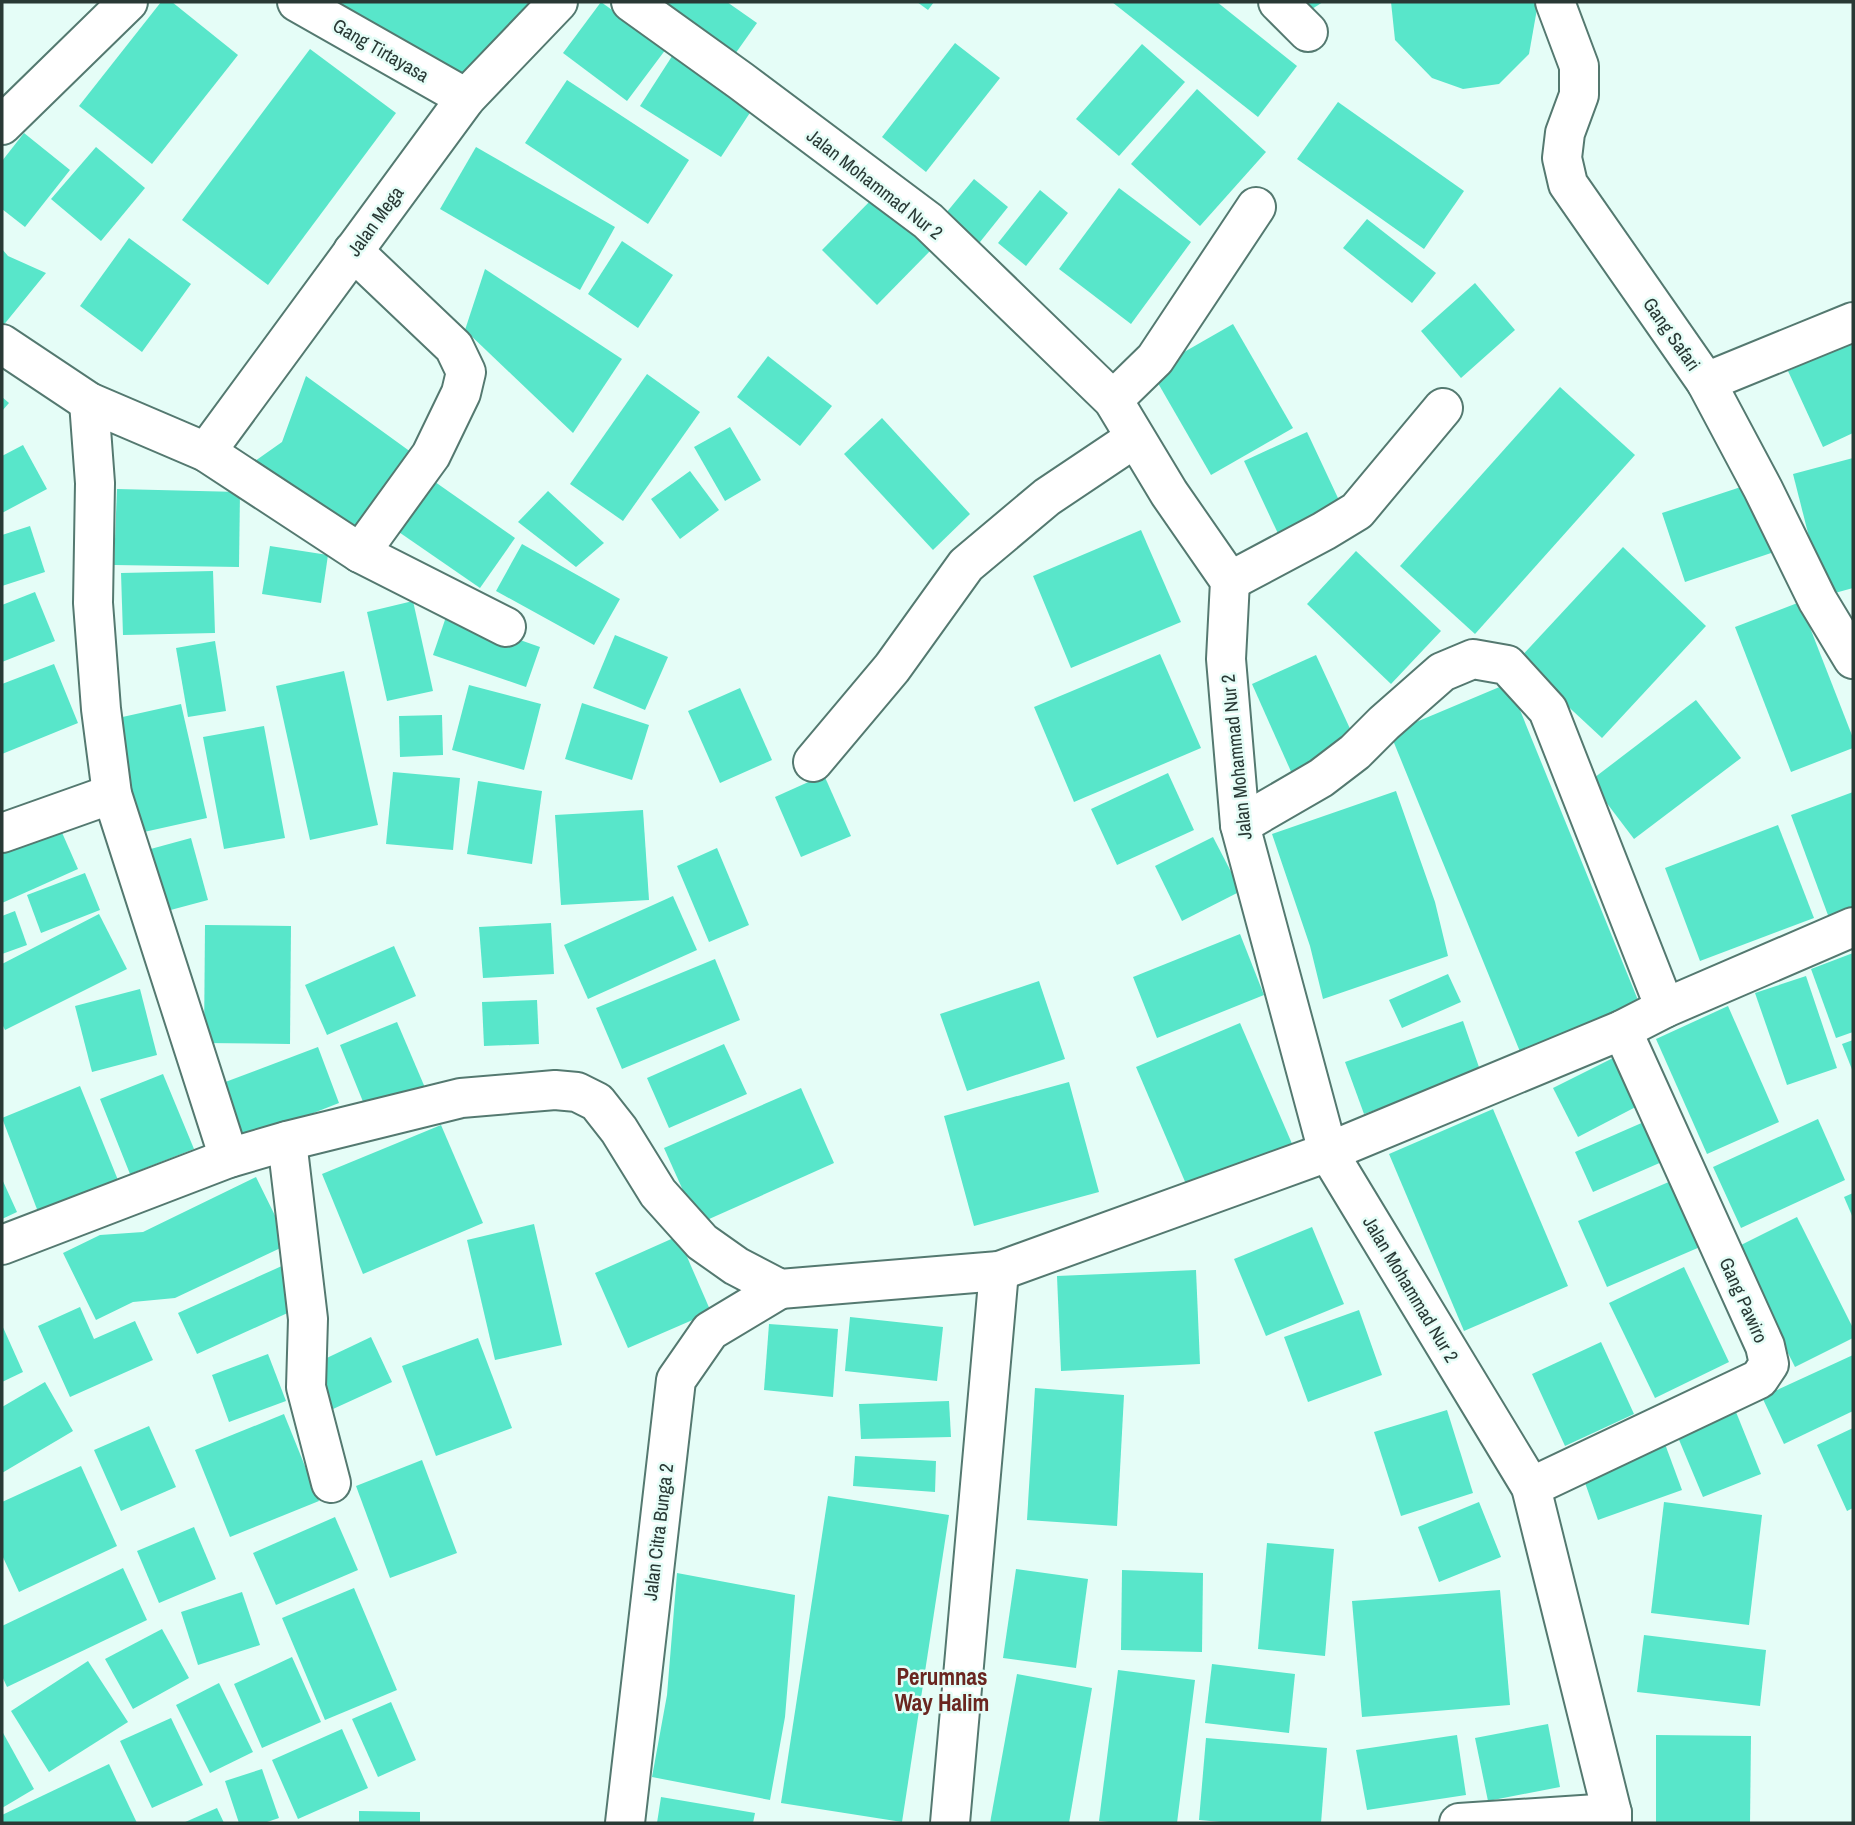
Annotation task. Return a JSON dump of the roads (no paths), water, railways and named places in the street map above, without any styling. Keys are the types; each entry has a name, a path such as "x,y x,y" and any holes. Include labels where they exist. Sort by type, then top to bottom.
{"street":[{"path":"2,125 128,2"},
{"name":"Gang Tirtayasa","path":"297,2 466,98"},
{"name":"Jalan Mega","path":"206,452 466,98 558,2"},
{"name":"Jalan Mohammad Nur 2","path":"632,2 928,221 1113,400 1169,493 1230,581 1226,659 1240,825 1328,1152 1531,1487 1612,1818"},
{"path":"1278,2 1308,32"},
{"name":"Gang Safari","path":"1555,2 1580,65 1579,95 1565,133 1562,158 1568,184 1706,382 1818,601 1853,659"},
{"path":"1113,400 1155,359 1256,207"},
{"path":"353,251 454,347 466,372 461,393 431,455 360,553"},
{"path":"1706,382 1853,322"},
{"path":"2,344 89,402 206,452 360,553 506,626"},
{"path":"89,402 95,483 93,603 101,709 112,794 229,1157"},
{"path":"1230,581 1357,511 1443,408"},
{"path":"813,762 892,668 966,565 1047,497 1135,438"},
{"path":"1240,825 1321,778 1355,752 1442,672 1473,659 1507,664 1548,710 1665,1008"},
{"path":"2,833 112,794"},
{"path":"2,1245 229,1157 461,1098 555,1090 577,1092 597,1102 619,1129 658,1193 702,1242 736,1266 780,1289 999,1271 1328,1152 1622,1030 1665,1008 1853,927"},
{"name":"Gang Pawiro","path":"1531,1487 1759,1379 1769,1364 1765,1346 1622,1030"},
{"path":"287,1141 308,1319 306,1387 331,1483"},
{"path":"950,1823 999,1271"},
{"name":"Jalan Citra Bunga 2","path":"625,1823 676,1380 710,1331 780,1289"},
{"path":"1459,1823 1612,1818"}],"district":[{"name":"Perumnas Way Halim","path":"942,1689"}]}
